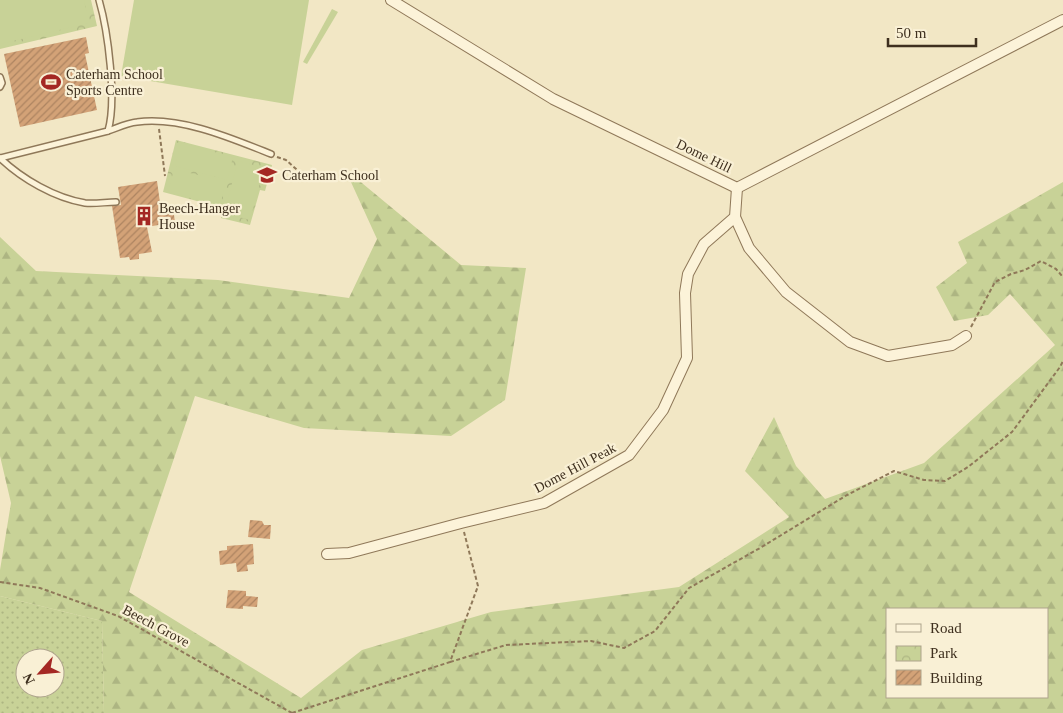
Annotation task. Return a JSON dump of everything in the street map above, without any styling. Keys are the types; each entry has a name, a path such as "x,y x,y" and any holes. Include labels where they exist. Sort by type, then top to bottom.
{"street":[{"name":"Dome Hill","path":"390,0 553,99 737,188 1063,20"},
{"path":"737,188 735,218 749,248 786,292 850,342 888,356 952,345 966,336"},
{"name":"Dome Hill Peak","path":"327,554 349,553 544,503 629,455 663,410 687,358 685,293 688,274 704,244 735,218"}],"lane":[{"path":"99,0 106,26 110,76 110,121 108,131"},
{"path":"0,77 2,83 0,86"},
{"path":"116,202 87,203 66,198 42,187 0,158 108,131 136,122 172,122 222,134 271,154"}],"path":[{"path":"158,122 165,176"},
{"path":"271,154 286,160 305,177 325,179"},
{"path":"966,336 995,282 1025,270 1041,261 1056,269 1063,277"},
{"path":"292,713 506,645 591,641 624,648 655,631 689,588 760,548 847,495 894,471 924,480 945,482 968,467 1012,432 1063,361"},
{"path":"450,662 478,586 461,523"},
{"name":"Beech Grove","path":"0,582 40,588 118,616 292,713"}],"green space":[{"path":"0,0 91,0 97,26 0,49"},
{"path":"0,0 84,0 89,23 0,44"},
{"path":"134,0 309,0 292,105 121,76"},
{"path":"332,9 338,12 307,64 303,62"},
{"path":"176,140 272,165 265,191 260,190 250,225 221,218 223,208 163,192"},
{"path":"181,143 233,157 227,180 175,166"},
{"path":"238,161 264,168 250,220 224,213"},
{"path":"174,169 226,182 220,206 168,192"},
{"path":"345,169 461,265 526,268 505,400 451,436 304,428 195,396 129,592 301,698 362,650 491,612 679,587 789,517 745,471 774,417 796,466 825,499 924,463 1055,345 1010,294 988,315 954,321 936,287 967,263 958,242 1063,182 1063,713 104,713 102,621 0,596 0,570 11,503 0,456 0,237 36,271 218,280 349,298 377,239"},
{"path":"0,596 102,621 104,713 0,713"}],"building":[{"name":"Caterham School Sports Centre","path":"86,37 89,53 85,54 97,110 20,127 4,54"},
{"name":"Beech-Hanger House","path":"157,181 161,210 173,208 175,222 147,227 152,252 139,254 139,259 120,258 112,206 121,205 118,187"},
{"path":"250,520 262,521 264,525 271,525 270,539 248,537"},
{"path":"253,544 254,564 247,565 248,571 237,572 236,563 220,565 219,551 227,550 227,546"},
{"path":"228,590 246,591 246,596 258,597 257,607 243,606 243,609 226,608"}],"place":[{"name":"Caterham School Sports Centre","path":"51,82"},
{"name":"Caterham School","path":"267,175"},
{"name":"Beech-Hanger House","path":"144,216"}]}
